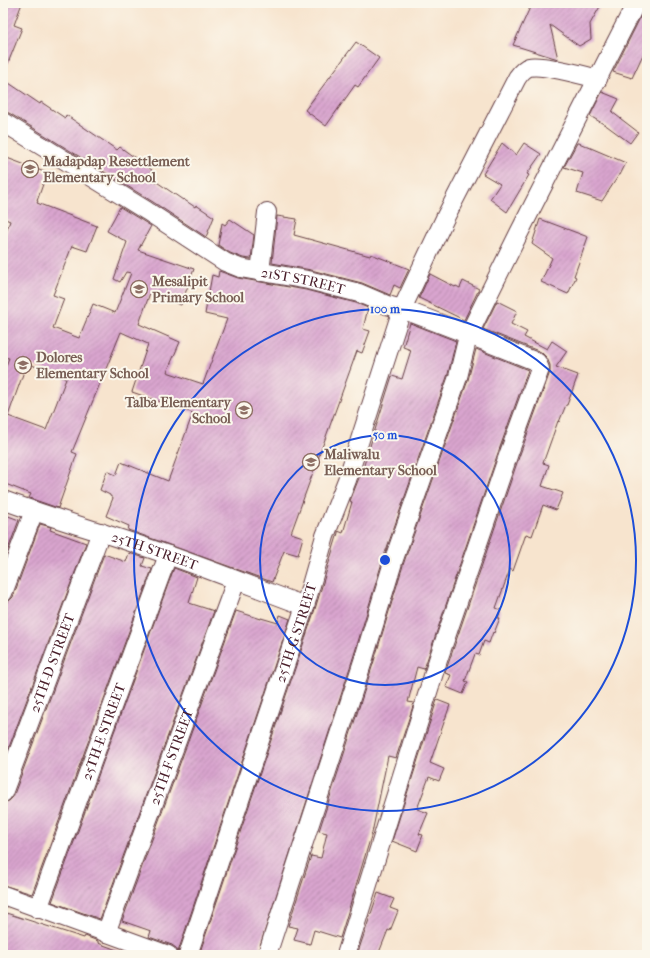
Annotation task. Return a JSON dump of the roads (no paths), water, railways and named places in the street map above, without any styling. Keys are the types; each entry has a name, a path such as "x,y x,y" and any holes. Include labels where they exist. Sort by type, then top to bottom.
{"street":[{"path":"267,955 364,658 394,559 458,377 468,336 636,3"},
{"name":"25TH-G STREET","path":"188,955 305,606 325,536 347,480 402,309 446,216 517,78 524,69 529,67 537,67 598,78"},
{"name":"21ST STREET","path":"3,122 147,211 225,262 240,268 308,280 359,293 537,362 540,369 508,453 438,660 346,955"},
{"path":"260,272 267,212"},
{"name":"25TH STREET","path":"3,500 69,524 101,532 168,555 305,606"},
{"path":"3,593 34,511"},
{"name":"25TH-D STREET","path":"3,793 101,532"},
{"name":"25TH-E STREET","path":"38,909 168,555"},
{"name":"25TH-F STREET","path":"106,933 236,581"},
{"path":"3,895 168,955"}],"place":[{"name":"Madapdap Resettlement Elementary School","path":"30,169"},
{"name":"Mesalipit Primary School","path":"139,289"},
{"name":"Dolores Elementary School","path":"23,365"},
{"name":"Talba Elementary School","path":"244,410"},
{"name":"Maliwalu Elementary School","path":"311,462"}]}
